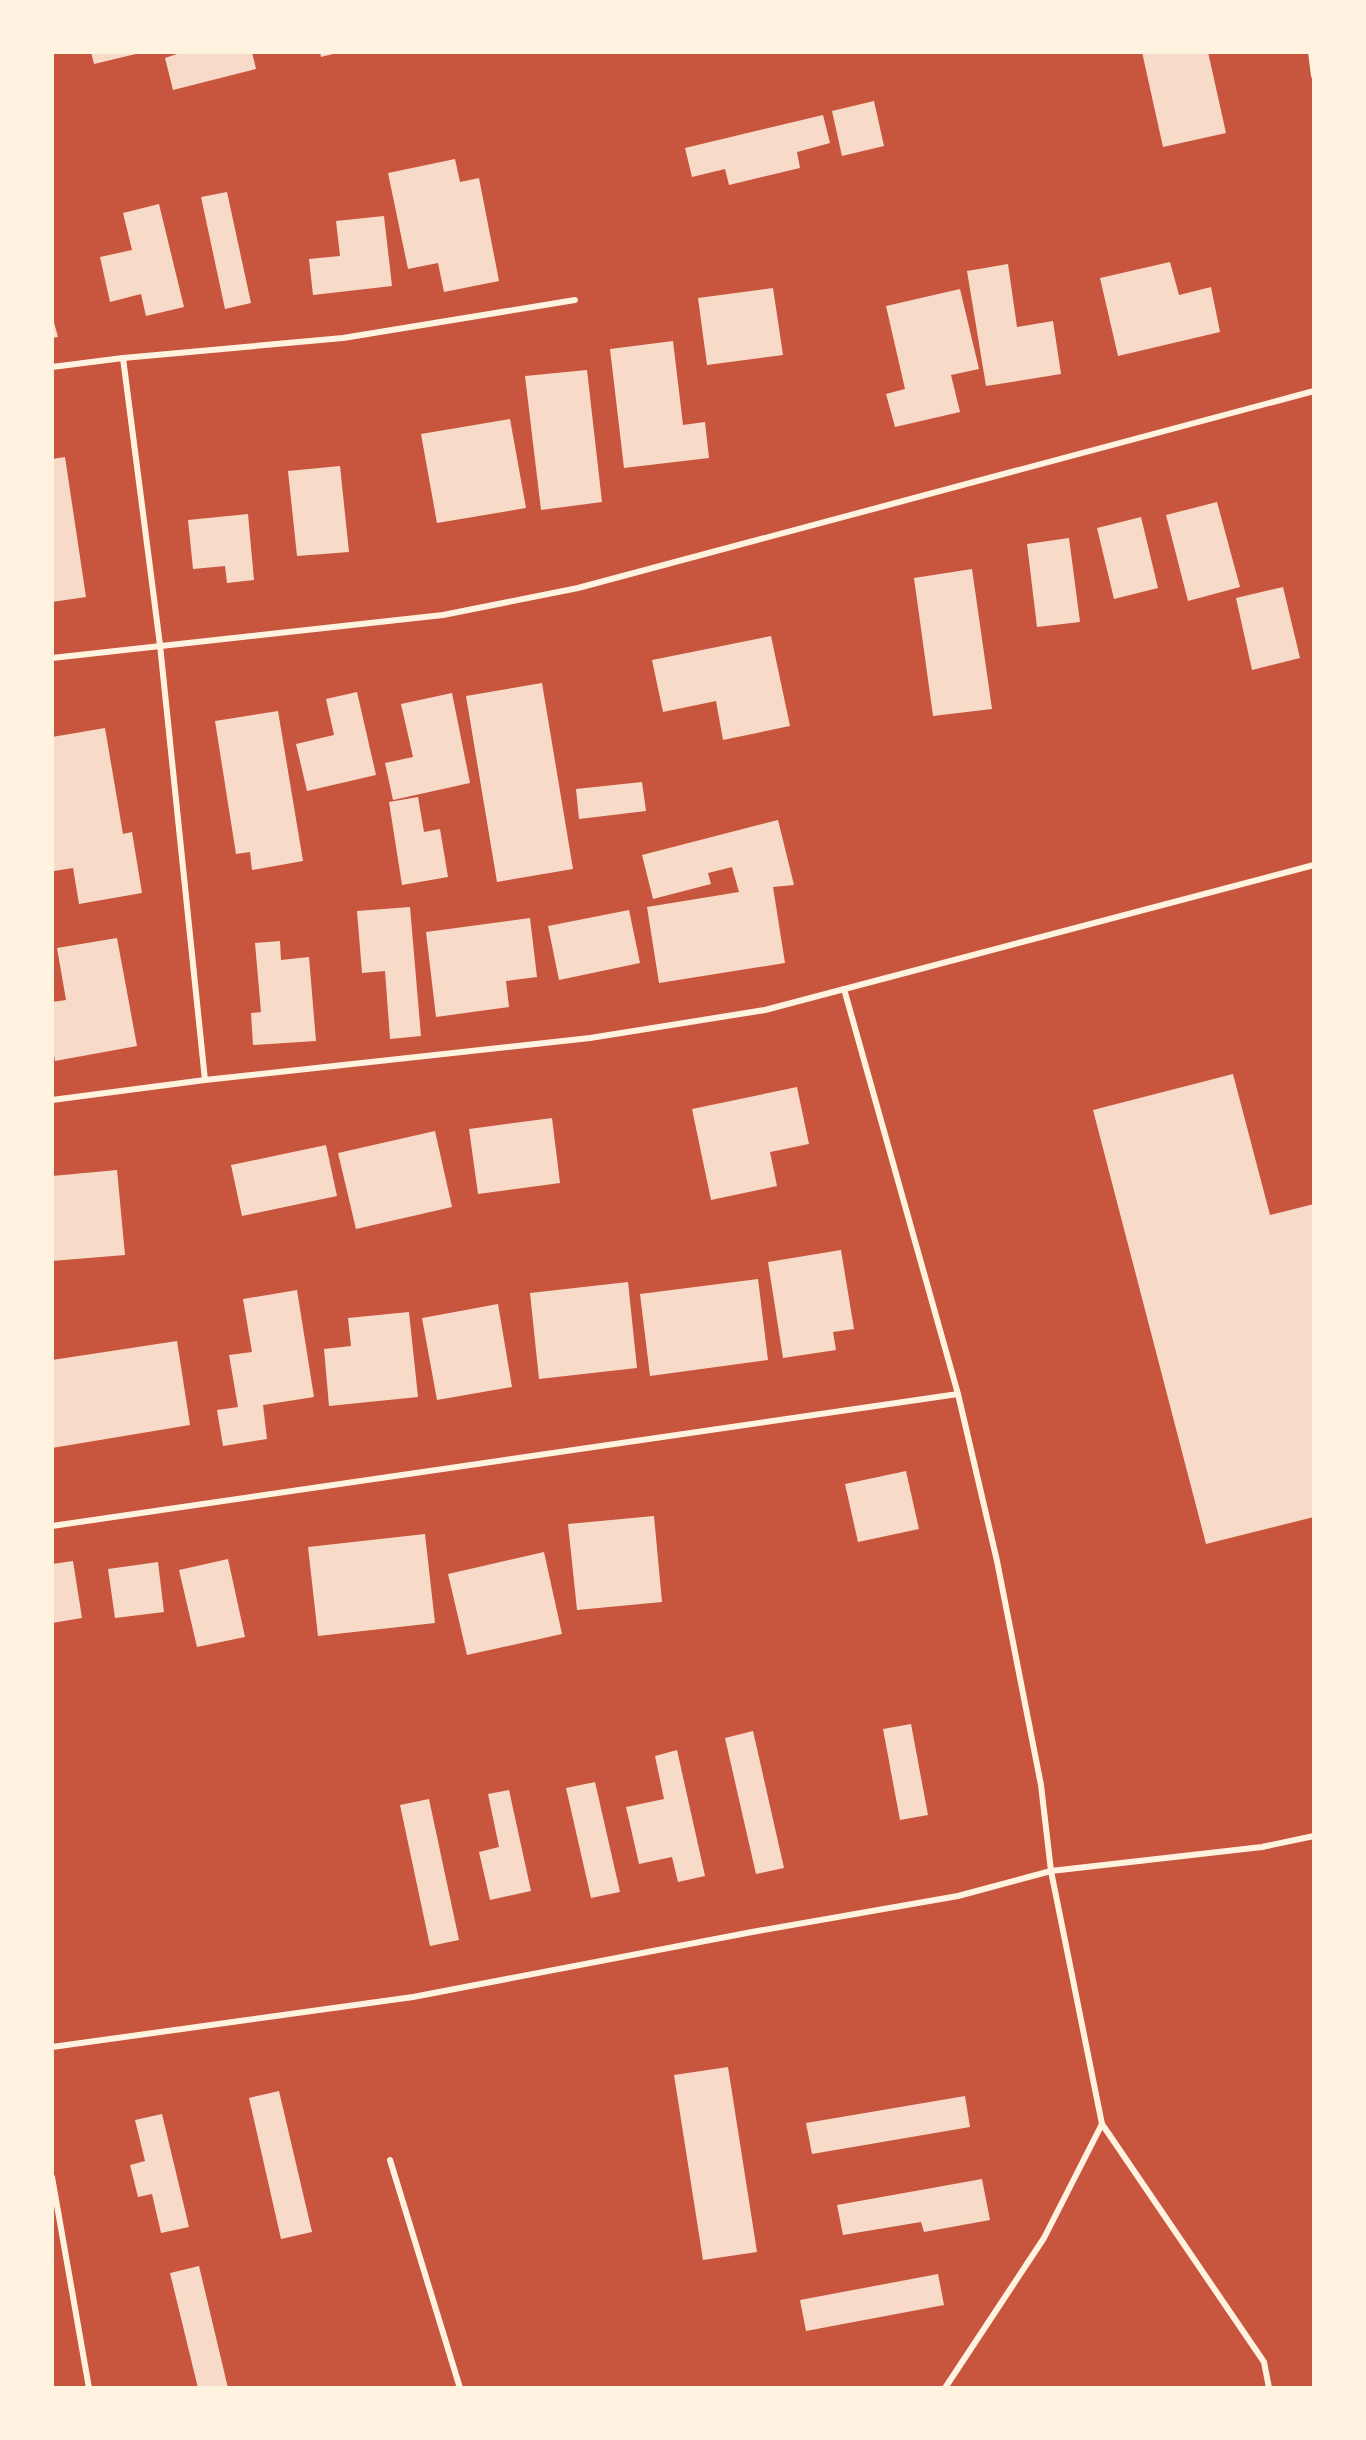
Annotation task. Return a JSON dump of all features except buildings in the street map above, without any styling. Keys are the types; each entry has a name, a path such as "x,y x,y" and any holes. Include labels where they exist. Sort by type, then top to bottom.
{"street":[{"path":"1311,52 1314,76"},
{"path":"52,367 123,358 343,338 575,300"},
{"path":"123,358 160,645 204,1080"},
{"path":"52,658 443,615 578,588 1314,391"},
{"path":"52,1100 204,1080 590,1038 765,1010 1314,865"},
{"path":"844,989 958,1394 997,1561 1041,1785 1052,1871 1102,2124 1264,2362 1269,2388"},
{"path":"52,1526 958,1394"},
{"path":"52,2047 413,1997 752,1932 958,1896 1052,1871 1263,1847 1314,1836"},
{"path":"945,2388 1044,2238 1102,2124"},
{"path":"390,2160 460,2388"},
{"path":"52,2177 89,2388"}]}
